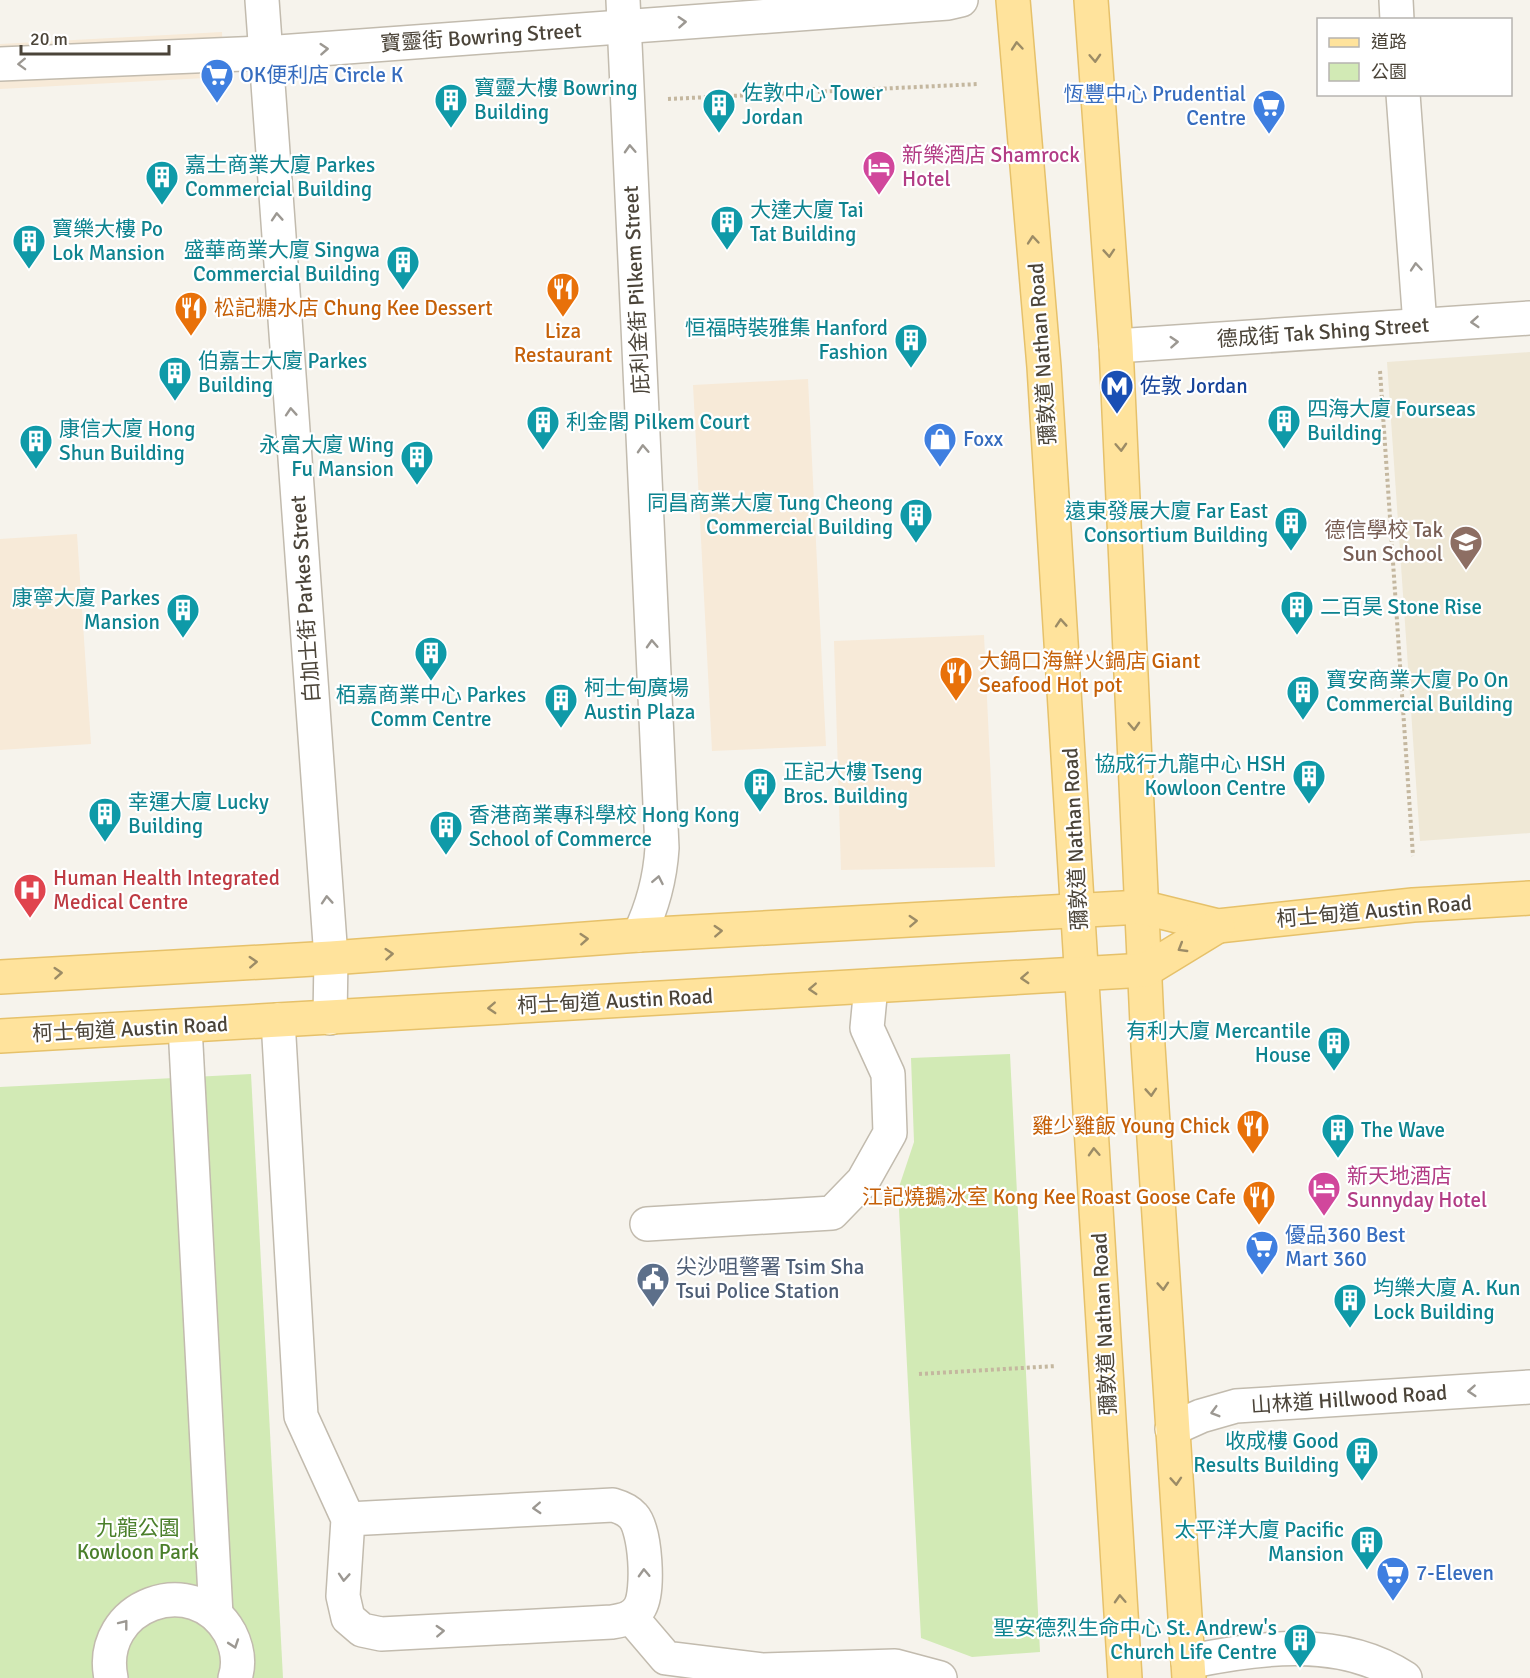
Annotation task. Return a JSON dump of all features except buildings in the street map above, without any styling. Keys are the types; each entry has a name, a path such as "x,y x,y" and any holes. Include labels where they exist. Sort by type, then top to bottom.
{"main road":[{"name":"彌敦道 Nathan Road","path":"1013,0 1044,368 1083,975 1119,1678"},
{"path":"1091,0 1116,346 1148,1046 1189,1670"},
{"name":"柯士甸道 Austin Road","path":"0,977 331,958 639,935 1141,907 1218,926 1413,905 1530,898"},
{"name":"柯士甸道 Austin Road","path":"0,1036 1146,970 1218,926"}],"street":[{"name":"白加士街 Parkes Street","path":"262,0 331,958 330,1018"},
{"name":"寶靈街 Bowring Street","path":"0,64 265,53 624,13 948,3 961,0"},
{"path":"1396,0 1397,18"},
{"name":"庇利金街 Pilkem Street","path":"624,13 662,848 660,879 651,911 639,935"},
{"path":"1403,96 1420,325"},
{"name":"德成街 Tak Shing Street","path":"1116,346 1530,318"},
{"path":"647,1224 832,1213 863,1181 890,1133 888,1074 867,1028 871,986"},
{"path":"278,1020 301,1416 348,1519 343,1596 345,1608 354,1625 371,1634 612,1622 631,1617 641,1605 644,1596 643,1541 634,1516 620,1507 596,1505 348,1519"},
{"path":"185,1026 216,1615"},
{"name":"山林道 Hillwood Road","path":"1172,1429 1201,1416 1236,1406 1530,1387"},
{"path":"111,1678 110,1648 118,1631 129,1616 145,1606 163,1600 181,1600 200,1605 216,1615 234,1641 238,1657 236,1678"},
{"path":"631,1617 666,1658 762,1670 895,1666 940,1678"},
{"path":"1189,1670 1240,1651 1285,1647 1338,1652 1392,1670 1405,1678"}],"path":[{"path":"663,99 979,84"},
{"path":"1380,364 1413,856"},
{"path":"919,1374 1056,1366"}],"shaded area":[{"path":"222,32 224,77 0,89 0,44"},
{"name":"德信學校 Tak Sun School","path":"1530,352 1530,833 1420,841 1387,362"},
{"path":"808,379 826,746 712,751 693,385"},
{"path":"77,534 91,744 0,750 0,539"},
{"path":"984,635 995,867 841,870 834,641"}],"green space":[{"path":"1010,1054 1040,1652 972,1657 921,1638 898,1190 914,1142 911,1058"},
{"name":"九龍公園 Kowloon Park","path":"251,1074 283,1678 0,1678 0,1087"}],"place":[{"name":"OK便利店 Circle K","path":"217,104"},
{"name":"寶靈大樓 Bowring Building","path":"451,129"},
{"name":"佐敦中心 Tower Jordan","path":"719,134"},
{"name":"恆豐中心 Prudential Centre","path":"1269,135"},
{"name":"新樂酒店 Shamrock Hotel","path":"879,196"},
{"name":"嘉士商業大廈 Parkes Commercial Building","path":"162,206"},
{"name":"大達大廈 Tai Tat Building","path":"727,251"},
{"name":"寶樂大樓 Po Lok Mansion","path":"29,270"},
{"name":"盛華商業大廈 Singwa Commercial Building","path":"403,291"},
{"name":"Liza Restaurant","path":"563,318"},
{"name":"松記糖水店 Chung Kee Dessert","path":"191,337"},
{"name":"恒福時裝雅集 Hanford Fashion","path":"911,369"},
{"name":"伯嘉士大廈 Parkes Building","path":"175,402"},
{"name":"佐敦 Jordan","path":"1117,415"},
{"name":"四海大廈 Fourseas Building","path":"1284,450"},
{"name":"利金閣 Pilkem Court","path":"543,451"},
{"name":"Foxx","path":"940,468"},
{"name":"康信大廈 Hong Shun Building","path":"36,470"},
{"name":"永富大廈 Wing Fu Mansion","path":"417,486"},
{"name":"同昌商業大廈 Tung Cheong Commercial Building","path":"916,544"},
{"name":"遠東發展大廈 Far East Consortium Building","path":"1291,552"},
{"name":"德信學校 Tak Sun School","path":"1466,571"},
{"name":"二百昊 Stone Rise","path":"1297,636"},
{"name":"康寧大廈 Parkes Mansion","path":"183,639"},
{"name":"栢嘉商業中心 Parkes Comm Centre","path":"431,682"},
{"name":"大鍋口海鮮火鍋店 Giant Seafood Hot pot","path":"956,702"},
{"name":"寶安商業大廈 Po On Commercial Building","path":"1303,721"},
{"name":"柯士甸廣場 Austin Plaza","path":"561,729"},
{"name":"協成行九龍中心 HSH Kowloon Centre","path":"1309,805"},
{"name":"正記大樓 Tseng Bros. Building","path":"760,813"},
{"name":"幸運大廈 Lucky Building","path":"105,843"},
{"name":"香港商業專科學校 Hong Kong School of Commerce","path":"446,856"},
{"name":"Human Health Integrated Medical Centre","path":"30,919"},
{"name":"有利大廈 Mercantile House","path":"1334,1072"},
{"name":"雞少雞飯 Young Chick","path":"1253,1155"},
{"name":"The Wave","path":"1338,1159"},
{"name":"新天地酒店 Sunnyday Hotel","path":"1324,1217"},
{"name":"江記燒鵝冰室 Kong Kee Roast Goose Cafe","path":"1259,1226"},
{"name":"優品360 Best Mart 360","path":"1262,1276"},
{"name":"尖沙咀警署 Tsim Sha Tsui Police Station","path":"653,1308"},
{"name":"均樂大廈 A. Kun Lock Building","path":"1350,1329"},
{"name":"收成樓 Good Results Building","path":"1362,1482"},
{"name":"太平洋大廈 Pacific Mansion","path":"1367,1571"},
{"name":"7-Eleven","path":"1393,1602"},
{"name":"聖安德烈生命中心 St. Andrew's Church Life Centre","path":"1300,1669"}]}
